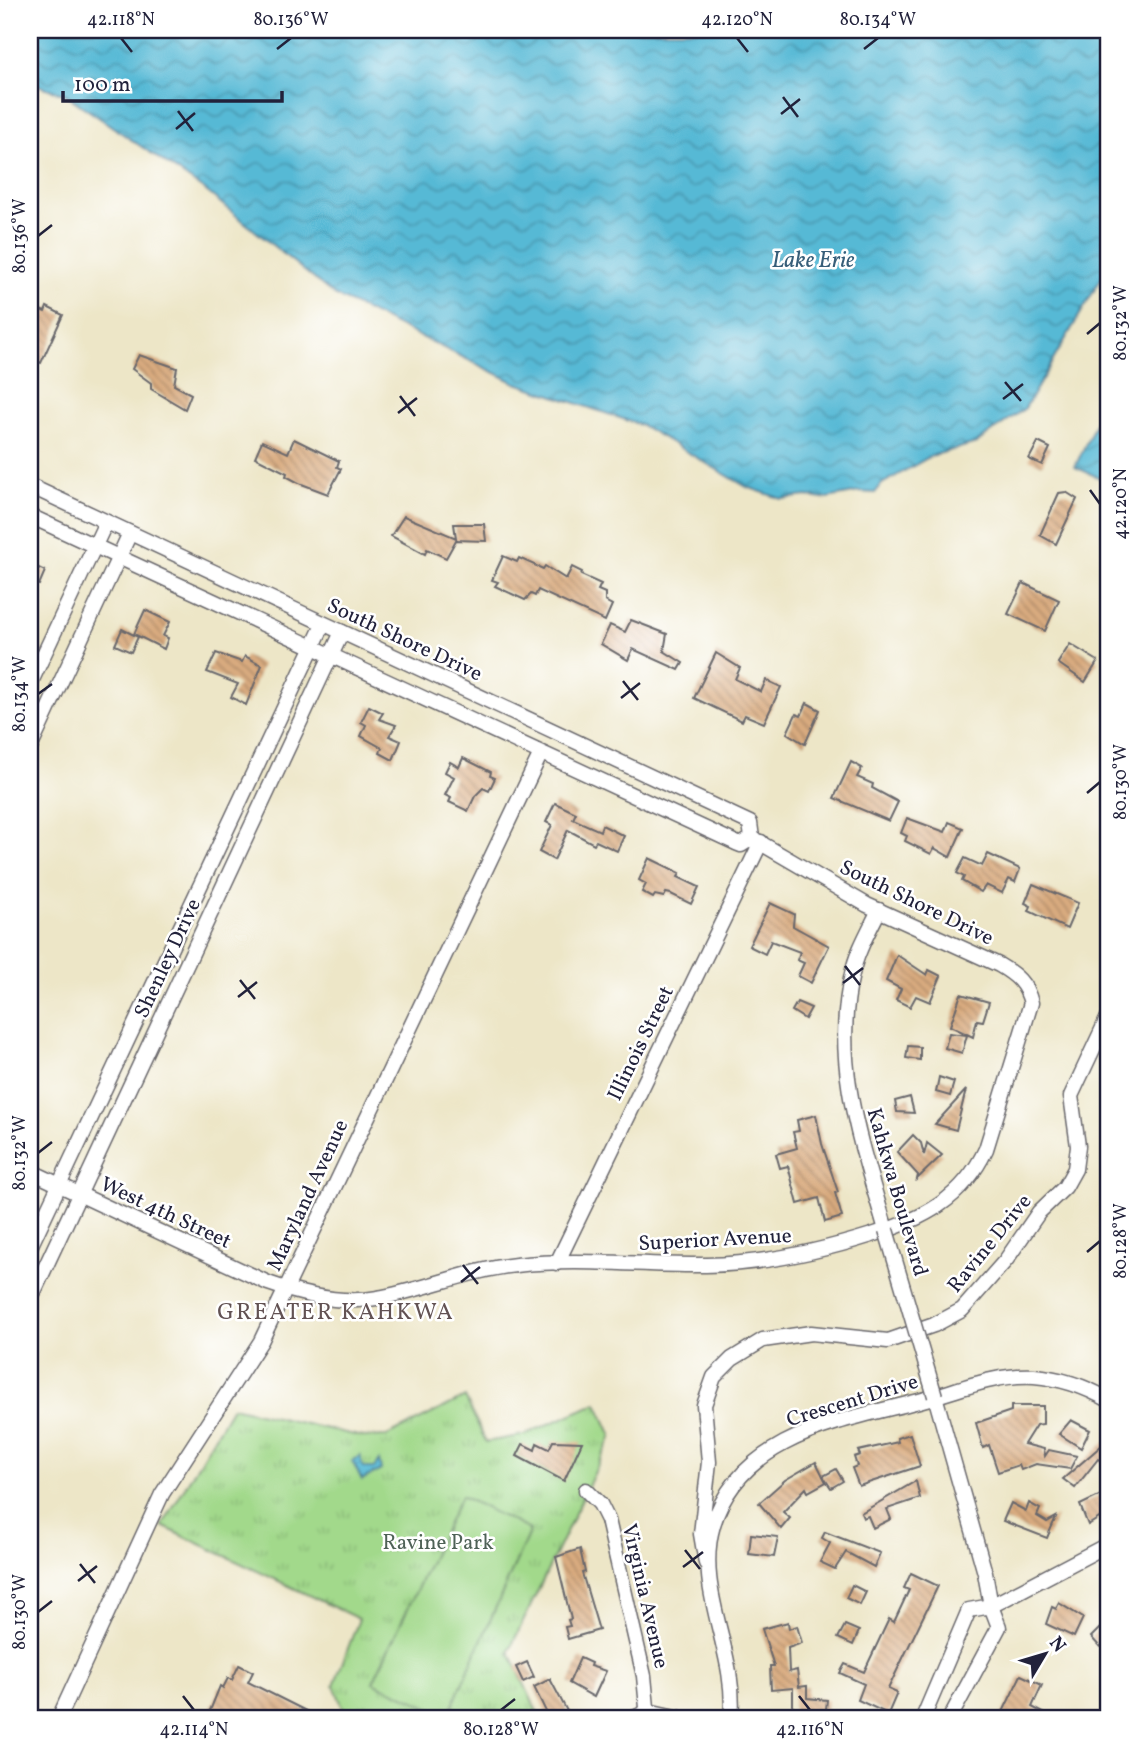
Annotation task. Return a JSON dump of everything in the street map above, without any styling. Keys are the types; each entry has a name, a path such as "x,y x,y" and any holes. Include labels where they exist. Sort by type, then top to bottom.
{"street":[{"name":"South Shore Drive","path":"30,486 750,823 756,840 838,890 999,965 1018,976 1025,986"},
{"name":"South Shore Drive","path":"30,516 540,755 741,845 756,840"},
{"path":"30,684 106,522"},
{"path":"30,748 130,533"},
{"name":"Shenley Drive","path":"30,1247 323,625"},
{"name":"Shenley Drive","path":"30,1300 342,632"},
{"name":"Maryland Avenue","path":"59,1718 163,1494 261,1342 540,755"},
{"name":"Illinois Street","path":"557,1263 756,840"},
{"name":"Kahkwa Boulevard","path":"879,910 852,974 845,1012 845,1057 858,1134 935,1396 999,1628 950,1718"},
{"name":"Superior Avenue","path":"286,1289 321,1297 377,1298 464,1273 519,1264 709,1265 763,1260 811,1254 906,1225 938,1208 953,1196 978,1166 1031,1003 1025,986"},
{"name":"Ravine Drive","path":"706,1563 701,1534 709,1462 704,1405 714,1377 732,1359 763,1340 811,1333 888,1341 934,1325 962,1310 1006,1260 1039,1212 1065,1187 1075,1169 1078,1146 1070,1096 1109,1015"},
{"name":"West 4th Street","path":"30,1171 286,1289"},
{"name":"Crescent Drive","path":"732,1718 730,1667 706,1563 712,1528 725,1495 747,1467 764,1454 813,1429 1001,1377 1034,1376 1070,1383 1109,1400"},
{"name":"Virginia Avenue","path":"586,1490 600,1504 608,1520 644,1676 648,1715"},
{"path":"923,1718 969,1610 991,1606 1109,1544"},
{"path":"634,1718 648,1715 680,1718"}],"green space":[{"name":"Ravine Park","path":"465,1397 486,1442 524,1435 597,1403 612,1436 509,1651 540,1718 347,1718 334,1685 359,1619 162,1526 232,1407 363,1437 387,1436"},
{"path":"461,1496 530,1530 448,1716 373,1682"}],"water":[{"name":"Lake Erie","path":"30,30 1109,30 1109,265 1025,408 976,443 931,456 882,484 875,493 859,492 822,499 807,496 782,499 747,487 641,425 516,383 334,295 206,191 66,95 30,82"},
{"path":"1109,394 1109,482 1075,467"},
{"path":"360,1456 363,1468 374,1468 379,1461 381,1470 362,1480 352,1461"}],"building":[{"path":"30,306 45,312 47,307 63,315 41,363 30,358 30,344 34,334 30,332"},
{"path":"139,355 177,368 174,385 191,394 185,409 151,389 151,383 132,369"},
{"path":"294,439 339,461 337,467 341,469 328,494 299,483 286,476 287,473 255,457 262,441 288,453"},
{"path":"1038,442 1050,448 1042,465 1029,459"},
{"path":"1066,492 1077,499 1056,544 1040,535 1059,493"},
{"path":"404,516 456,538 454,524 484,524 486,541 456,540 446,558 427,549 425,554 391,536"},
{"path":"503,556 517,562 519,558 543,569 545,566 566,579 572,567 582,572 581,575 601,584 598,590 605,593 605,601 612,605 605,621 538,590 535,596 531,594 525,600 495,586 498,582 492,580"},
{"path":"30,564 45,571 39,585 30,582"},
{"path":"1023,583 1059,600 1045,631 1008,614"},
{"path":"145,610 170,622 163,636 168,638 164,649 134,634"},
{"path":"631,620 667,634 664,651 683,663 679,670 633,649 628,660 601,644 610,625 625,632"},
{"path":"122,629 138,637 131,652 115,645"},
{"path":"1070,644 1098,661 1085,682 1058,663"},
{"path":"216,653 242,662 245,656 262,665 246,705 231,697 238,684 207,672"},
{"path":"716,653 740,668 735,679 761,692 766,680 781,687 764,723 745,715 742,721 694,698"},
{"path":"807,703 820,710 805,744 787,733 796,714 801,716"},
{"path":"369,706 383,713 379,719 396,725 389,736 401,741 393,760 380,753 382,748 361,736 366,725 361,722"},
{"path":"463,758 491,772 490,776 495,778 489,791 483,788 475,796 468,811 449,802 451,798 445,795 454,777 445,772 450,762 459,767"},
{"path":"851,762 862,768 857,777 873,784 872,788 898,802 889,821 834,798"},
{"path":"555,803 576,813 573,819 600,831 602,825 624,836 617,851 596,841 594,844 568,830 554,860 539,852 552,825 546,822"},
{"path":"907,818 945,832 949,822 963,828 950,857 934,848 931,854 905,841 907,836 901,833"},
{"path":"988,854 1020,869 1015,882 1009,879 1002,893 986,885 981,892 962,881 964,877 957,873 965,858 982,866"},
{"path":"649,858 680,873 678,877 699,887 691,904 671,894 666,893 664,897 655,895 653,898 642,892 646,884 639,880"},
{"path":"1033,884 1078,903 1067,929 1029,911 1031,906 1025,903"},
{"path":"770,903 794,914 793,926 829,946 811,983 798,976 804,963 797,960 800,952 771,941 765,954 749,946"},
{"path":"897,955 927,975 929,970 941,976 930,1002 916,996 910,1007 896,1000 901,989 886,981"},
{"path":"961,994 989,1002 983,1021 977,1020 973,1037 950,1026"},
{"path":"797,1002 811,1008 805,1019 792,1011"},
{"path":"949,1033 967,1035 962,1053 945,1048"},
{"path":"908,1046 920,1047 920,1060 906,1058"},
{"path":"939,1077 954,1082 950,1096 936,1092"},
{"path":"966,1090 956,1130 935,1124"},
{"path":"910,1097 914,1113 897,1112 895,1101"},
{"path":"816,1115 822,1144 838,1192 835,1193 842,1217 825,1222 819,1198 798,1204 788,1166 780,1168 776,1154 797,1148 793,1132 799,1131 797,1120"},
{"path":"913,1135 921,1143 924,1155 927,1143 942,1155 917,1179 918,1175 897,1152"},
{"path":"1011,1406 1043,1406 1043,1424 1036,1425 1024,1444 1044,1449 1045,1456 1049,1450 1077,1456 1070,1469 1036,1464 1021,1470 1019,1465 998,1472 989,1445 983,1448 976,1423 1011,1411"},
{"path":"1071,1420 1090,1430 1081,1448 1059,1434"},
{"path":"910,1434 920,1466 859,1486 852,1468 857,1466 854,1457 860,1455 858,1451 898,1442 897,1438"},
{"path":"1109,1439 1109,1466 1098,1459 1075,1488 1063,1479"},
{"path":"553,1441 582,1442 564,1481 517,1456 523,1444 535,1450 537,1443 549,1449"},
{"path":"816,1462 826,1482 808,1492 806,1488 783,1512 790,1518 781,1529 759,1503 785,1480"},
{"path":"836,1469 843,1481 831,1488 823,1476"},
{"path":"916,1481 920,1498 887,1509 891,1519 873,1528 868,1516 863,1518 861,1513"},
{"path":"1109,1491 1109,1512 1088,1525 1080,1505"},
{"path":"1011,1503 1026,1511 1029,1503 1040,1509 1037,1516 1047,1522 1056,1517 1047,1538 1003,1521"},
{"path":"825,1532 880,1553 874,1567 846,1552 835,1569 820,1562 830,1543 822,1538"},
{"path":"751,1534 778,1537 774,1557 749,1554"},
{"path":"580,1549 585,1572 582,1573 599,1630 568,1639 565,1627 570,1626 568,1620 571,1619 556,1557"},
{"path":"911,1573 938,1586 888,1689 897,1693 888,1714 858,1700 864,1684 840,1673 845,1664 864,1672 889,1619 894,1622 909,1590 904,1588"},
{"path":"852,1585 866,1592 860,1605 846,1598"},
{"path":"1059,1603 1083,1618 1074,1637 1046,1624 1052,1607 1056,1609"},
{"path":"788,1622 789,1629 797,1626 802,1643 788,1648 789,1672 797,1670 799,1687 807,1686 807,1698 827,1700 825,1718 793,1718 793,1688 771,1690 770,1666 774,1666 762,1629"},
{"path":"845,1625 859,1631 853,1645 838,1638"},
{"path":"1100,1628 1109,1638 1100,1647 1091,1637"},
{"path":"580,1658 591,1663 590,1666 606,1671 594,1697 569,1683"},
{"path":"527,1662 534,1677 523,1682 516,1667"},
{"path":"239,1665 253,1672 248,1682 320,1718 207,1718 220,1686 223,1688 228,1678 232,1680"},
{"path":"1021,1675 1042,1685 1032,1707 1053,1718 1000,1718"},
{"path":"550,1679 567,1711 553,1718 549,1718 534,1687"}],"district":[{"name":"GREATER KAHKWA","path":"336,1311"}]}
